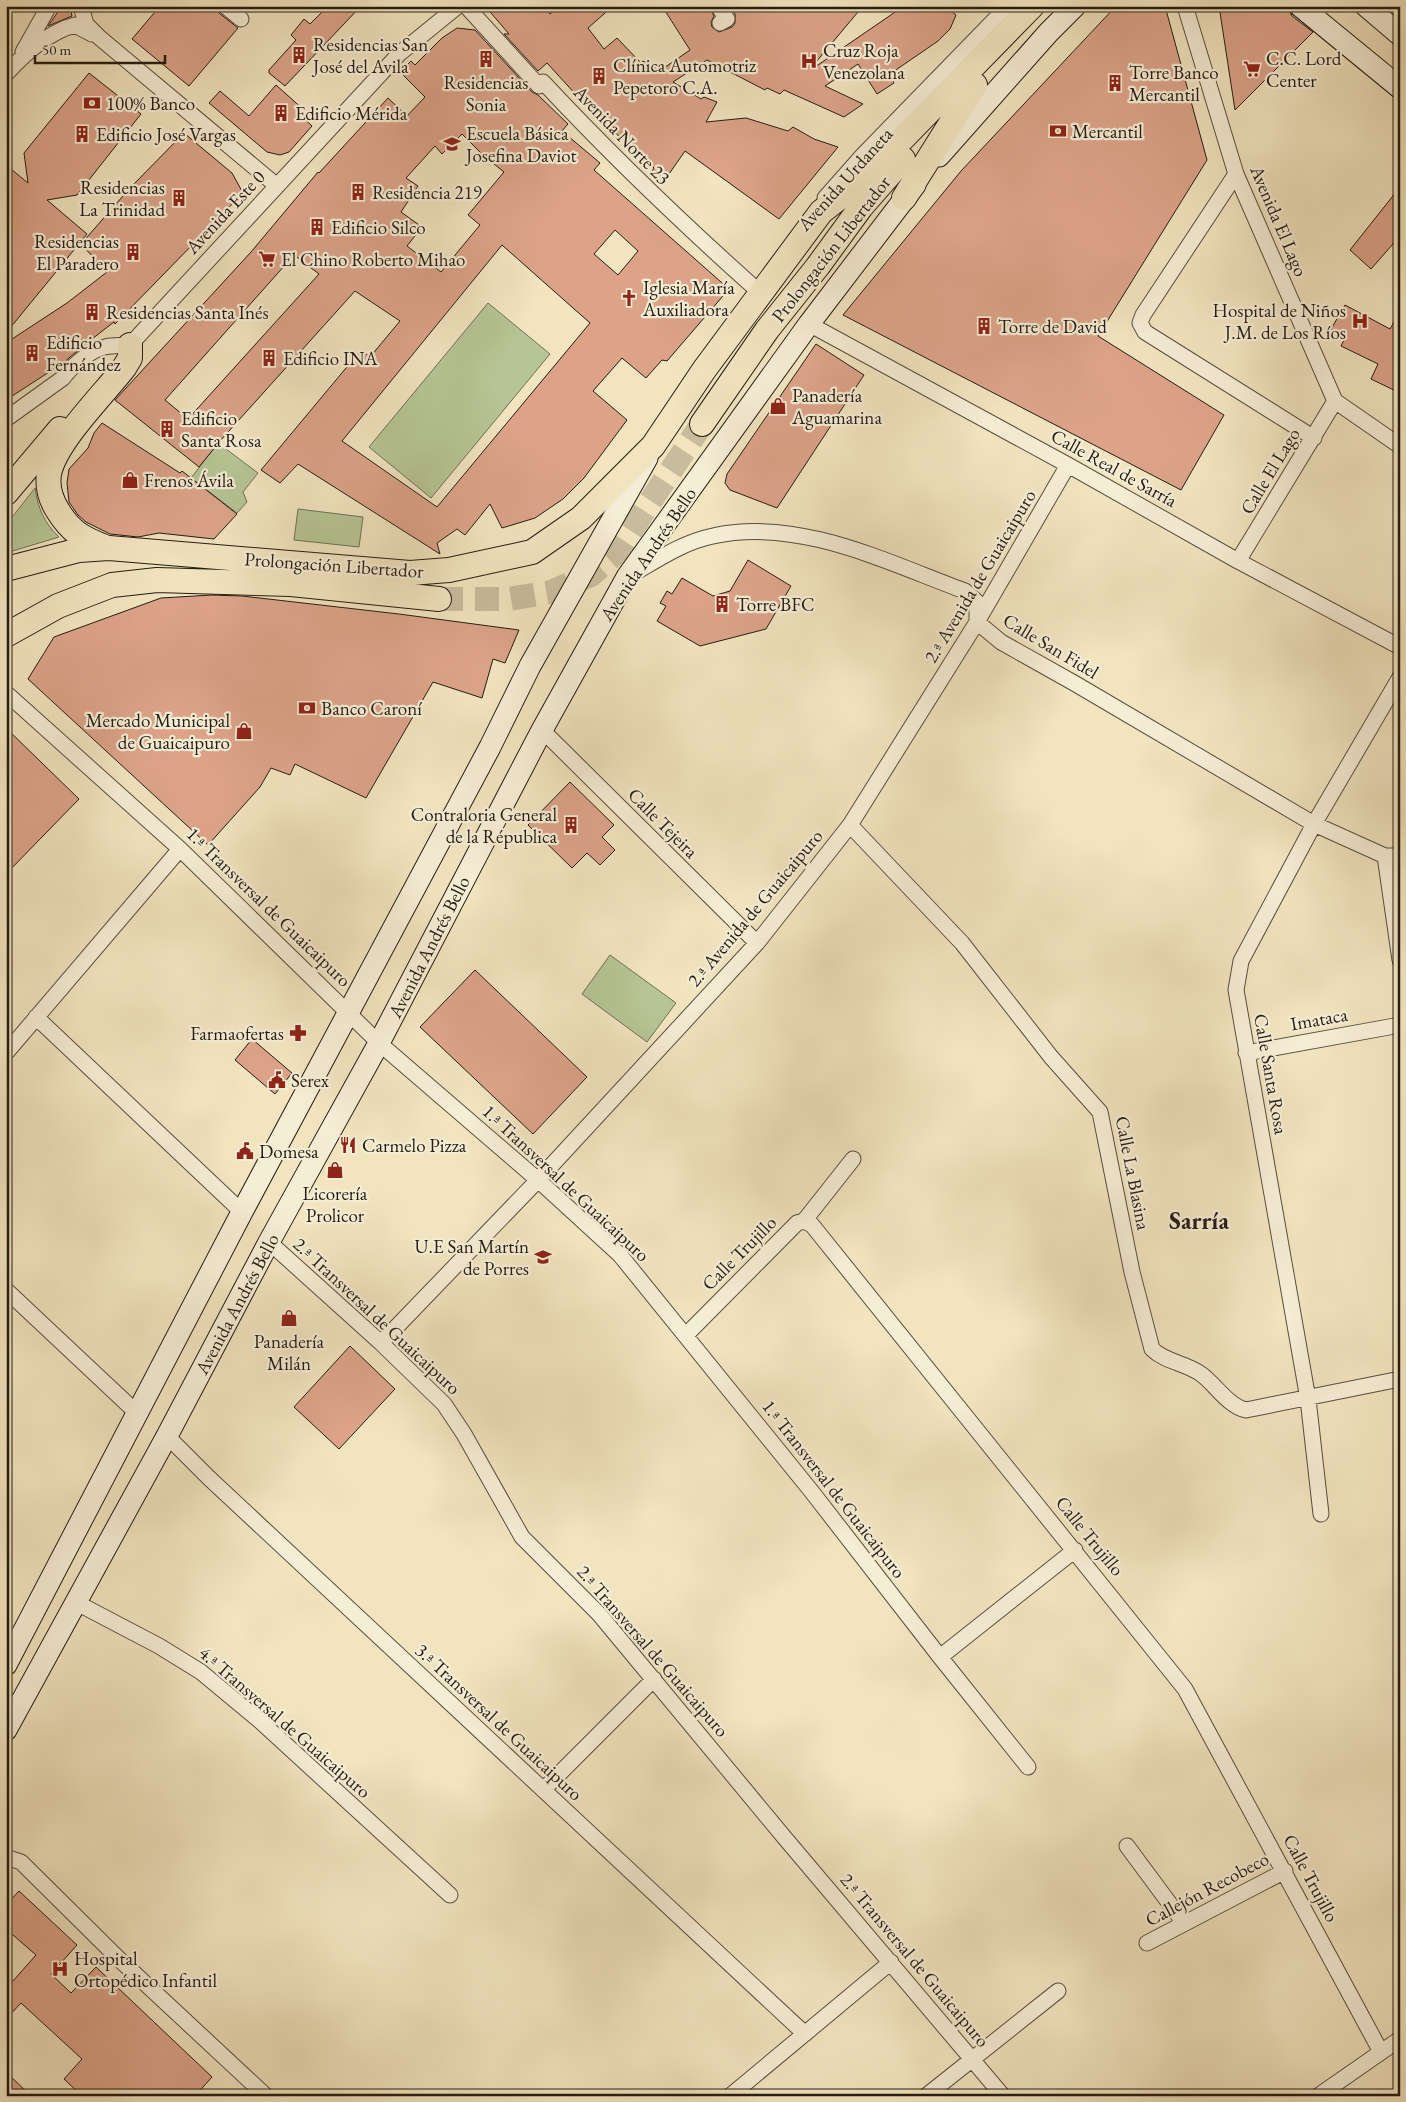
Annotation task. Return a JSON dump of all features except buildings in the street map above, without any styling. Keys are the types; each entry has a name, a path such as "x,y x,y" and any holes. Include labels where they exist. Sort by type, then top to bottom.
{"main road":[{"name":"Avenida Andrés Bello","path":"653,446 704,370 821,212 865,177 1032,6"},
{"path":"904,198 975,85 1047,6"},
{"name":"Prolongación Libertador","path":"702,424 767,330 818,266 861,207 975,85"},
{"path":"6,492 130,346"},
{"path":"109,548 76,534 65,522 50,493 49,474 60,446 124,368 130,358 130,346"},
{"name":"Prolongación Libertador","path":"6,569 79,550 109,548 410,573 449,570 532,552 581,518 653,446"},
{"name":"Prolongación Libertador","path":"6,635 58,606 112,585 158,580 291,584 439,599"}],"street":[{"path":"17,62 49,6"},
{"path":"81,6 86,24 100,38 277,186"},
{"path":"226,6 241,19"},
{"name":"Avenida Este 0","path":"130,346 399,54 458,6"},
{"name":"Avenida Norte 23","path":"466,6 539,86 543,82 607,150 670,212 757,290"},
{"name":"Avenida Urdaneta","path":"704,370 801,227 830,191 1008,6"},
{"path":"904,198 1048,32 1075,6"},
{"name":"Avenida El Lago","path":"1185,6 1236,174 1335,401"},
{"path":"1300,6 1400,88"},
{"path":"1366,6 1400,34"},
{"path":"6,74 43,40 66,27 75,25 100,38"},
{"path":"1236,174 1140,323 1145,332 1314,438"},
{"name":"Avenida Andrés Bello","path":"6,1730 77,1603 269,1242 379,1043 542,730 627,577 809,324 904,198"},
{"name":"Calle Real de Sarría","path":"809,324 1068,465 1238,561 1400,647"},
{"path":"6,419 63,378 70,369 96,351 113,346 130,346"},
{"path":"1335,401 1400,446"},
{"name":"Calle El Lago","path":"1238,561 1335,401"},
{"name":"Avenida Andrés Bello","path":"6,1665 242,1212 490,747 530,666 653,446"},
{"name":"2.ª Avenida de Guaicaipuro","path":"381,1343 538,1180 757,943 850,825 977,622 1068,465"},
{"name":"Calle San Fidel","path":"627,577 677,548 711,536 738,532 776,532 813,536 965,591 977,602 977,622 1001,642 1314,824 1392,856"},
{"name":"Calle Santa Rosa","path":"1321,1514 1308,1399 1236,990 1241,961 1314,824 1400,677"},
{"name":"1.ª Transversal de Guaicaipuro","path":"6,693 180,849 350,1012 379,1043 538,1180 620,1255 812,1492 1028,1767"},
{"name":"Calle Tejeira","path":"542,730 757,943"},
{"name":"Calle La Blasina","path":"850,825 962,943 1051,1057 1100,1112 1132,1272 1152,1349 1160,1356 1190,1367 1200,1373 1240,1409 1246,1410 1400,1379"},
{"path":"6,1053 180,849"},
{"path":"1392,856 1400,960"},
{"path":"36,1017 242,1212"},
{"name":"Imataca","path":"1246,1053 1400,1025"},
{"path":"804,1221 853,1159"},
{"name":"Calle Trujillo","path":"686,1335 797,1223 804,1221 812,1225 1186,1689 1381,2052"},
{"name":"2.ª Transversal de Guaicaipuro","path":"269,1242 381,1343 444,1404 464,1434 522,1537 591,1605 1003,2096"},
{"path":"6,1290 138,1414"},
{"name":"3.ª Transversal de Guaicaipuro","path":"167,1436 805,2034"},
{"path":"940,1657 1075,1550"},
{"name":"4.ª Transversal de Guaicaipuro","path":"77,1603 166,1650 201,1672 260,1721 450,1894"},
{"path":"543,1790 654,1679"},
{"path":"1127,1846 1184,1923"},
{"path":"6,1857 21,1862 134,1973 266,2096"},
{"name":"Callejón Recobeco","path":"1147,1943 1285,1871"},
{"path":"730,2096 891,1962"},
{"path":"926,2096 1058,1991"},
{"path":"1318,2096 1400,2039"}],"green space":[{"path":"488,303 550,354 431,498 369,447"},
{"path":"218,443 258,473 243,492 247,502 237,513 191,478"},
{"path":"35,488 42,515 59,537 6,553 6,525"},
{"path":"298,509 363,517 359,547 294,540"},
{"path":"610,955 676,1003 647,1042 582,994"}],"tunnel":[{"path":"439,599 509,599 551,592 591,575 616,553 702,424"}],"place":[{"name":"Residencias San José del Avila","path":"299,55"},
{"name":"Residencias Sonia","path":"486,59"},
{"name":"Cruz Roja Venezolana","path":"809,61"},
{"name":"C.C. Lord Center","path":"1252,69"},
{"name":"Clínica Automotriz Pepetoro C.A.","path":"599,76"},
{"name":"Torre Banco Mercantil","path":"1115,83"},
{"name":"100% Banco","path":"92,103"},
{"name":"Edificio Mérida","path":"281,113"},
{"name":"Mercantil","path":"1058,131"},
{"name":"Edificio José Vargas","path":"82,134"},
{"name":"Escuela Básica Josefina Daviot","path":"452,144"},
{"name":"Residencia 219","path":"358,192"},
{"name":"Residencias La Trinidad","path":"179,198"},
{"name":"Edificio Silco","path":"317,227"},
{"name":"Residencias El Paradero","path":"133,252"},
{"name":"El Chino Roberto Mihao","path":"267,259"},
{"name":"Iglesia María Auxiliadora","path":"629,298"},
{"name":"Residencias Santa Inés","path":"92,312"},
{"name":"Hospital de Niños J.M. de Los Ríos","path":"1360,321"},
{"name":"Torre de David","path":"984,326"},
{"name":"Edificio Fernández","path":"32,353"},
{"name":"Edificio INA","path":"269,358"},
{"name":"Panadería Aguamarina","path":"778,406"},
{"name":"Edificio Santa Rosa","path":"167,429"},
{"name":"Frenos Ávila","path":"130,480"},
{"name":"Torre BFC","path":"722,604"},
{"name":"Banco Caroní","path":"307,708"},
{"name":"Mercado Municipal de Guaicaipuro","path":"244,731"},
{"name":"Contraloria General de la Républica","path":"571,825"},
{"name":"Farmaofertas","path":"298,1033"},
{"name":"Serex","path":"277,1080"},
{"name":"Carmelo Pizza","path":"348,1145"},
{"name":"Domesa","path":"245,1151"},
{"name":"Licorería Prolicor","path":"335,1170"},
{"name":"U.E San Martín de Porres","path":"543,1257"},
{"name":"Panadería Milán","path":"289,1318"},
{"name":"Hospital Ortopédico Infantil","path":"60,1969"}],"district":[{"name":"Sarría","path":"1199,1220"}]}
